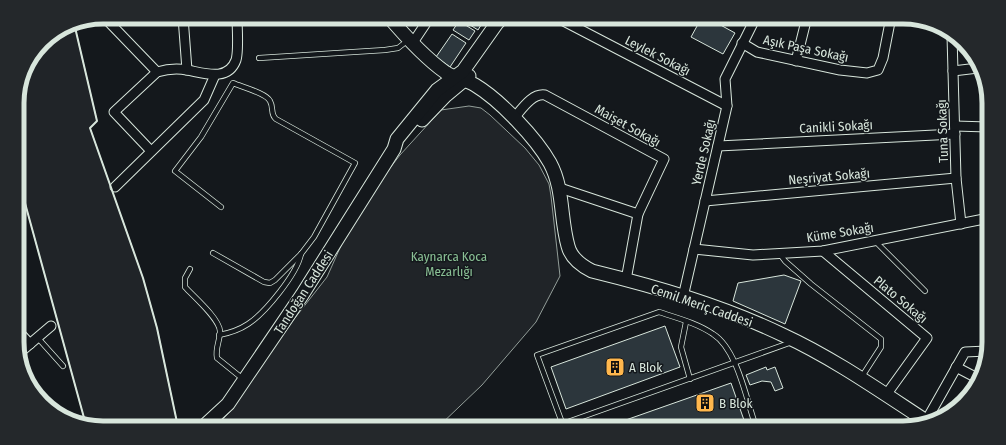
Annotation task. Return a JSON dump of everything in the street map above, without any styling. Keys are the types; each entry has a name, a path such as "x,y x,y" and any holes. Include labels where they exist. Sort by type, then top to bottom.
{"street":[{"path":"111,24 157,72"},
{"path":"184,24 187,70"},
{"path":"151,151 114,112 157,72 168,69 187,70 215,75 225,73 236,59 237,24"},
{"name":"Cemil Meriç Caddesi","path":"395,24 410,42 446,73 484,101 540,148"},
{"path":"410,42 424,24"},
{"name":"Tandoğan Caddesi","path":"210,421 228,404 302,295 394,149 403,143 457,82 502,27 502,24"},
{"name":"Leylek Sokağı","path":"569,24 727,106"},
{"name":"Yerde Sokağı","path":"683,297 727,106 725,79 752,24"},
{"path":"796,61 805,24"},
{"name":"Aşık Paşa Sokağı","path":"742,43 757,52 840,70 866,73 878,70 883,58 890,24"},
{"name":"Tuna Sokağı","path":"952,41 956,178 961,224"},
{"path":"953,71 974,69"},
{"path":"115,187 204,100 215,75"},
{"name":"Cemil Meriç Caddesi","path":"457,82 484,91 514,118 540,148 550,163 560,188 568,246 573,255 581,264 592,271 683,297 745,318 795,341 860,379 922,418"},
{"name":"Maişet Sokağı","path":"514,118 533,98 540,94 545,95 664,159 638,214 626,280"},
{"name":"Canikli Sokağı","path":"718,146 982,128"},
{"name":"Neşriyat Sokağı","path":"705,201 956,178"},
{"path":"560,188 638,214"},
{"name":"Küme Sokağı","path":"694,249 752,255 779,252 823,251 982,220"},
{"name":"Plato Sokağı","path":"823,251 927,338 886,395"},
{"path":"25,348 51,326"},
{"path":"24,338 30,344"},
{"path":"928,417 965,352 981,351"},
{"path":"956,367 974,376"}],"lane":[{"path":"259,58 385,50 398,48 410,42"},
{"path":"213,253 267,282 275,280 301,254 314,237 355,163 276,119 272,115 270,102 266,96 233,84 200,137 175,171 220,207"},
{"path":"877,240 878,244 925,291"},
{"path":"779,252 785,261 811,284 881,339 882,347 860,379"},
{"path":"220,335 241,328 257,318 290,279 299,265 301,254"},
{"path":"190,269 185,278 185,286 217,323 220,335 216,349 217,358 244,380"},
{"path":"561,421 538,355 659,312 714,334 726,347 735,363 754,421"},
{"path":"686,322 681,347 690,379"},
{"path":"37,337 63,366"},
{"path":"577,421 795,341"}],"green space":[{"path":"75,29 97,121 90,128 143,278 157,328 177,421 103,421 84,418 24,199 24,98 30,73 37,59 51,44 59,37"},
{"name":"Kaynarca Koca Mezarlığı","path":"469,106 481,108 525,148 539,165 549,184 560,276 536,322 482,385 444,421 221,421 233,408 280,337 327,277 352,221 369,195 400,155 441,110"}],"building":[{"path":"457,24 464,24 475,31 469,40 453,30"},
{"path":"468,24 482,24 478,30"},
{"path":"698,24 719,24 735,33 723,54 691,37"},
{"path":"452,34 466,43 450,67 436,57"},
{"path":"784,275 801,281 785,324 733,301 738,283"},
{"name":"A Blok","path":"665,326 680,367 566,409 551,367"},
{"path":"766,367 767,370 775,367 783,388 775,391 771,382 762,381 750,385 746,375"},
{"name":"B Blok","path":"731,383 744,421 623,421"}],"wall":[{"path":"75,29 97,121 90,128 143,278 157,328 177,421"},
{"path":"24,199 84,418"}],"place":[{"name":"A Blok","path":"615,367"},
{"name":"B Blok","path":"705,403"}]}
